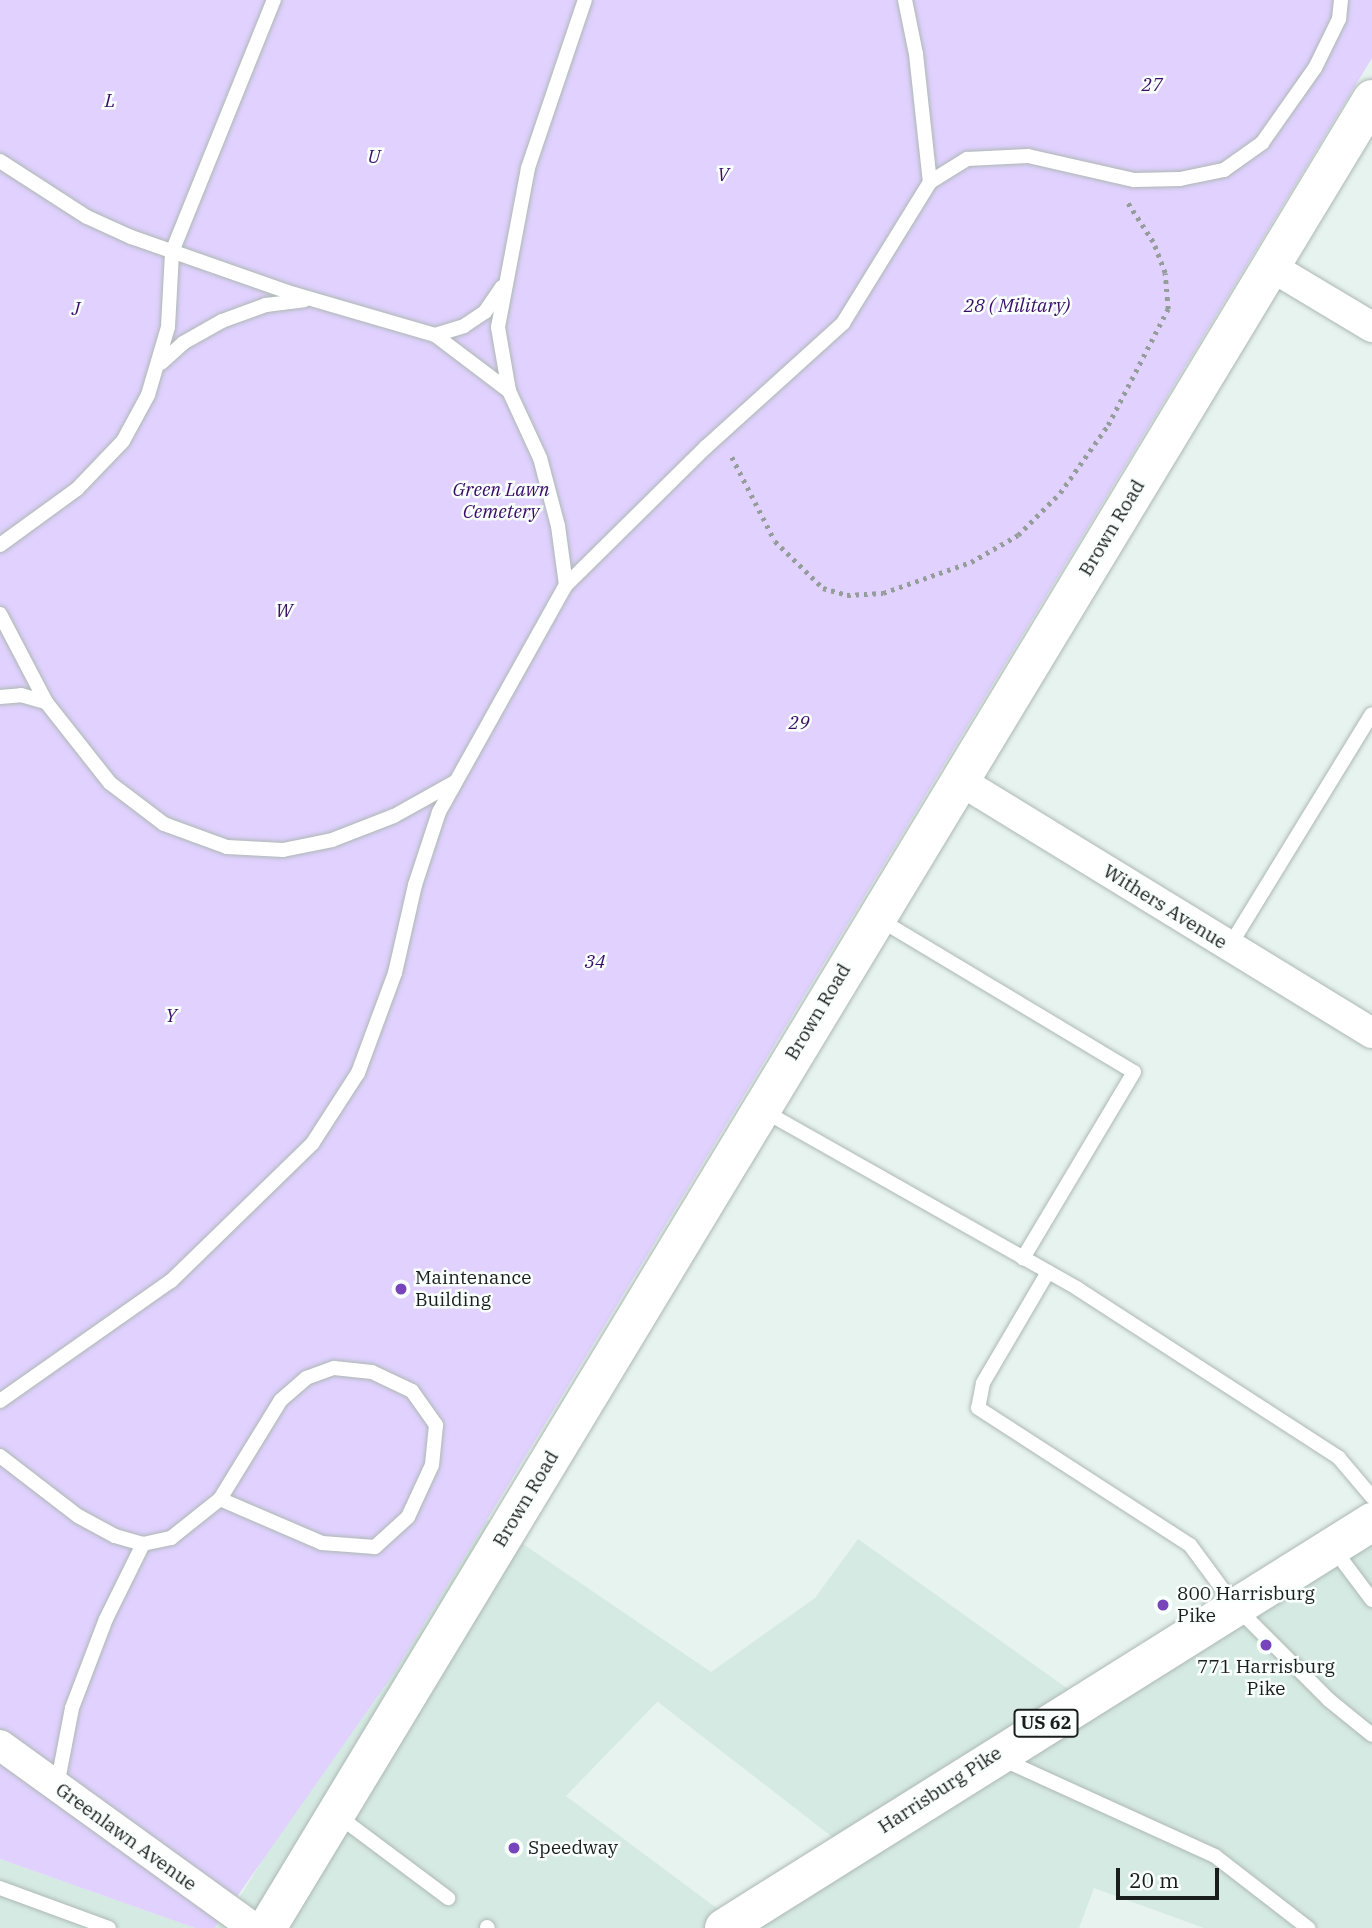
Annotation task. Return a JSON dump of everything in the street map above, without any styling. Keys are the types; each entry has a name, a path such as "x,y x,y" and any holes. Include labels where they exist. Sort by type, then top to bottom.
{"main road":[{"name":"Brown Road","path":"270,1925 875,916 1372,99"},
{"name":"Harrisburg Pike","path":"727,1927 994,1755 1372,1522"}],"street":[{"path":"1270,266 1372,327"},
{"name":"Withers Avenue","path":"959,780 1372,1033"},
{"name":"Greenlawn Avenue","path":"0,1745 57,1786 270,1925"}],"lane":[{"path":"0,545 77,489 123,441 161,363 172,252 274,0"},
{"path":"566,585 540,458 509,391 498,327 528,168 585,0"},
{"path":"905,0 916,54 930,182"},
{"path":"0,1401 171,1281 312,1144 358,1073 395,973 415,885 439,812 566,585 720,434 843,323 930,182 967,159 1028,156 1134,180 1180,179 1224,170 1262,143 1315,68 1339,19 1342,0"},
{"path":"0,161 86,217 172,252 309,299 435,335 509,391"},
{"path":"435,335 464,326 485,312 505,284"},
{"path":"161,363 183,344 222,321 266,306 309,299"},
{"path":"0,614 46,702 110,783 164,824 227,847 283,850 331,840 394,816 456,782"},
{"path":"0,697 21,695 46,702"},
{"path":"1229,947 1372,714"},
{"path":"875,916 1134,1072 1023,1258"},
{"path":"760,1109 1048,1272 1339,1458 1372,1497"},
{"path":"1048,1272 983,1383 978,1408 1190,1545 1235,1606 1329,1700 1372,1735"},
{"path":"0,1456 78,1516 115,1536 143,1544 172,1538 220,1499 281,1400 306,1378 334,1368 372,1372 412,1391 436,1425 432,1465 408,1517 375,1547 322,1542 220,1499"},
{"path":"57,1786 72,1708 106,1619 143,1544"},
{"path":"1333,1547 1372,1600"},
{"path":"994,1755 1215,1856 1308,1928"},
{"path":"337,1815 448,1898"},
{"path":"0,1888 109,1928"}],"path":[{"path":"720,434 775,541 824,588 847,595 883,593 971,562 1018,535 1060,494 1108,425 1168,309 1166,273 1153,243 1108,174"}],"shaded area":[{"path":"476,1512 711,1672 815,1598 858,1539 1089,1704 1372,1532 1372,1928 1204,1928 1094,1888 1079,1928 215,1928 230,1913","holes":["658,1702 849,1850 734,1921 566,1796"]},
{"path":"0,1859 195,1928 0,1928"}],"green space":[{"name":"Green Lawn Cemetery","path":"0,0 1372,0 1372,58 396,1670 215,1928 195,1928 0,1859"}],"place":[{"name":"Maintenance Building","path":"401,1289"},
{"name":"800 Harrisburg Pike","path":"1163,1605"},
{"name":"771 Harrisburg Pike","path":"1266,1645"},
{"name":"Speedway","path":"514,1848"}],"park label":[{"name":"27","path":"1152,85"},
{"name":"L","path":"110,101"},
{"name":"U","path":"374,157"},
{"name":"V","path":"723,175"},
{"name":"28 ( Military)","path":"1017,306"},
{"name":"J","path":"76,309"},
{"name":"W","path":"284,611"},
{"name":"29","path":"799,723"},
{"name":"34","path":"595,962"},
{"name":"Y","path":"171,1016"}]}
